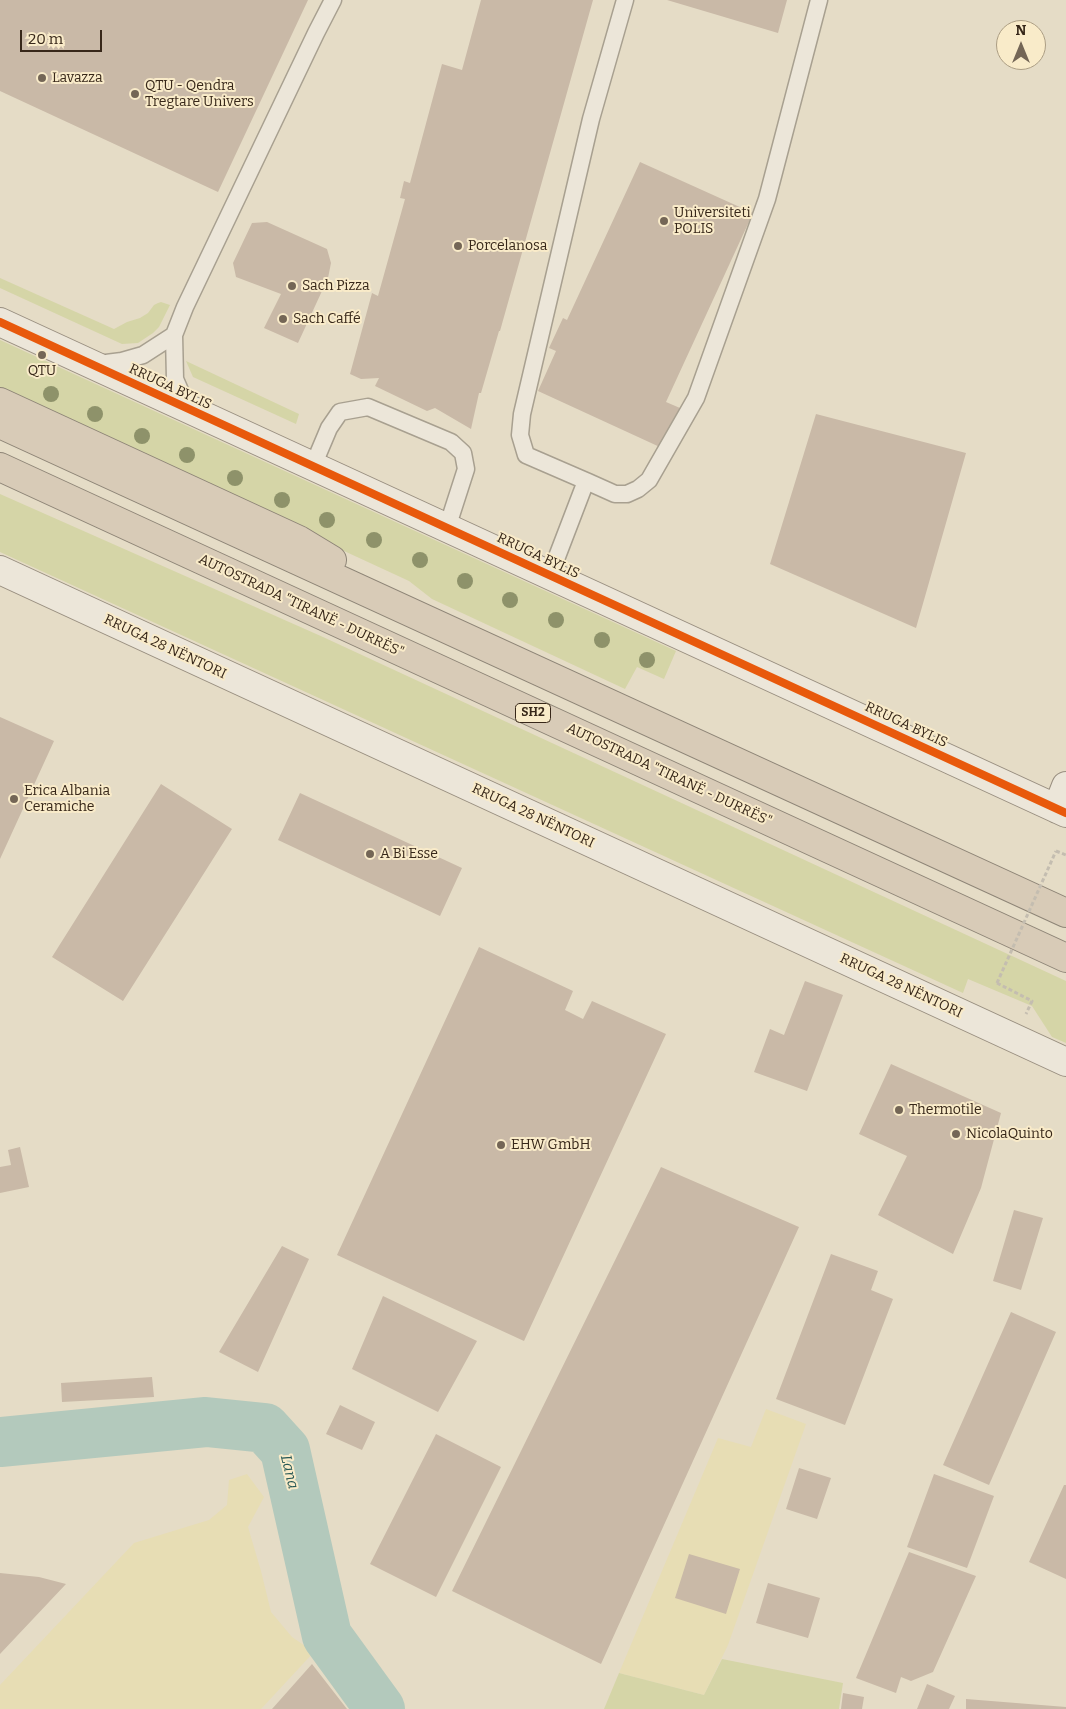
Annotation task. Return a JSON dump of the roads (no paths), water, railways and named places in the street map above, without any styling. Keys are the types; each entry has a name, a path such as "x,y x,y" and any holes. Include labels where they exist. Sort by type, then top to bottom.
{"highway":[{"path":"0,402 299,540 424,618"},
{"path":"0,424 1066,912"},
{"name":"AUTOSTRADA \"TIRANË - DURRËS\"","path":"0,467 1066,958"}],"main road":[{"name":"RRUGA BYLIS","path":"5,322 188,409 550,576 1063,802"},
{"name":"RRUGA 28 NËNTORI","path":"0,570 1066,1062"}],"lane":[{"path":"188,409 176,379 174,335 185,307 333,0"},
{"path":"625,0 591,119 522,414 520,435 526,455 615,494 627,494 638,489 649,480 696,398 767,199 818,0"},
{"path":"92,364 122,361 143,355 160,346 174,335"},
{"path":"312,466 328,428 340,412 368,406 451,442 463,453 466,469 448,528"},
{"path":"550,576 586,481"}],"waterway":[{"name":"Lana","path":"0,1442 206,1422 265,1428 285,1450 327,1636 380,1709"}],"place":[{"name":"Lavazza","path":"42,78"},
{"name":"QTU - Qendra Tregtare Univers","path":"135,94"},
{"name":"Universiteti POLIS","path":"664,221"},
{"name":"Porcelanosa","path":"458,246"},
{"name":"Sach Pizza","path":"292,286"},
{"name":"Sach Caffé","path":"283,319"},
{"name":"QTU","path":"42,355"},
{"name":"Erica Albania Ceramiche","path":"14,799"},
{"name":"A Bi Esse","path":"370,854"},
{"name":"Thermotile","path":"899,1110"},
{"name":"NicolaQuinto","path":"956,1134"},
{"name":"EHW GmbH","path":"501,1145"}]}
